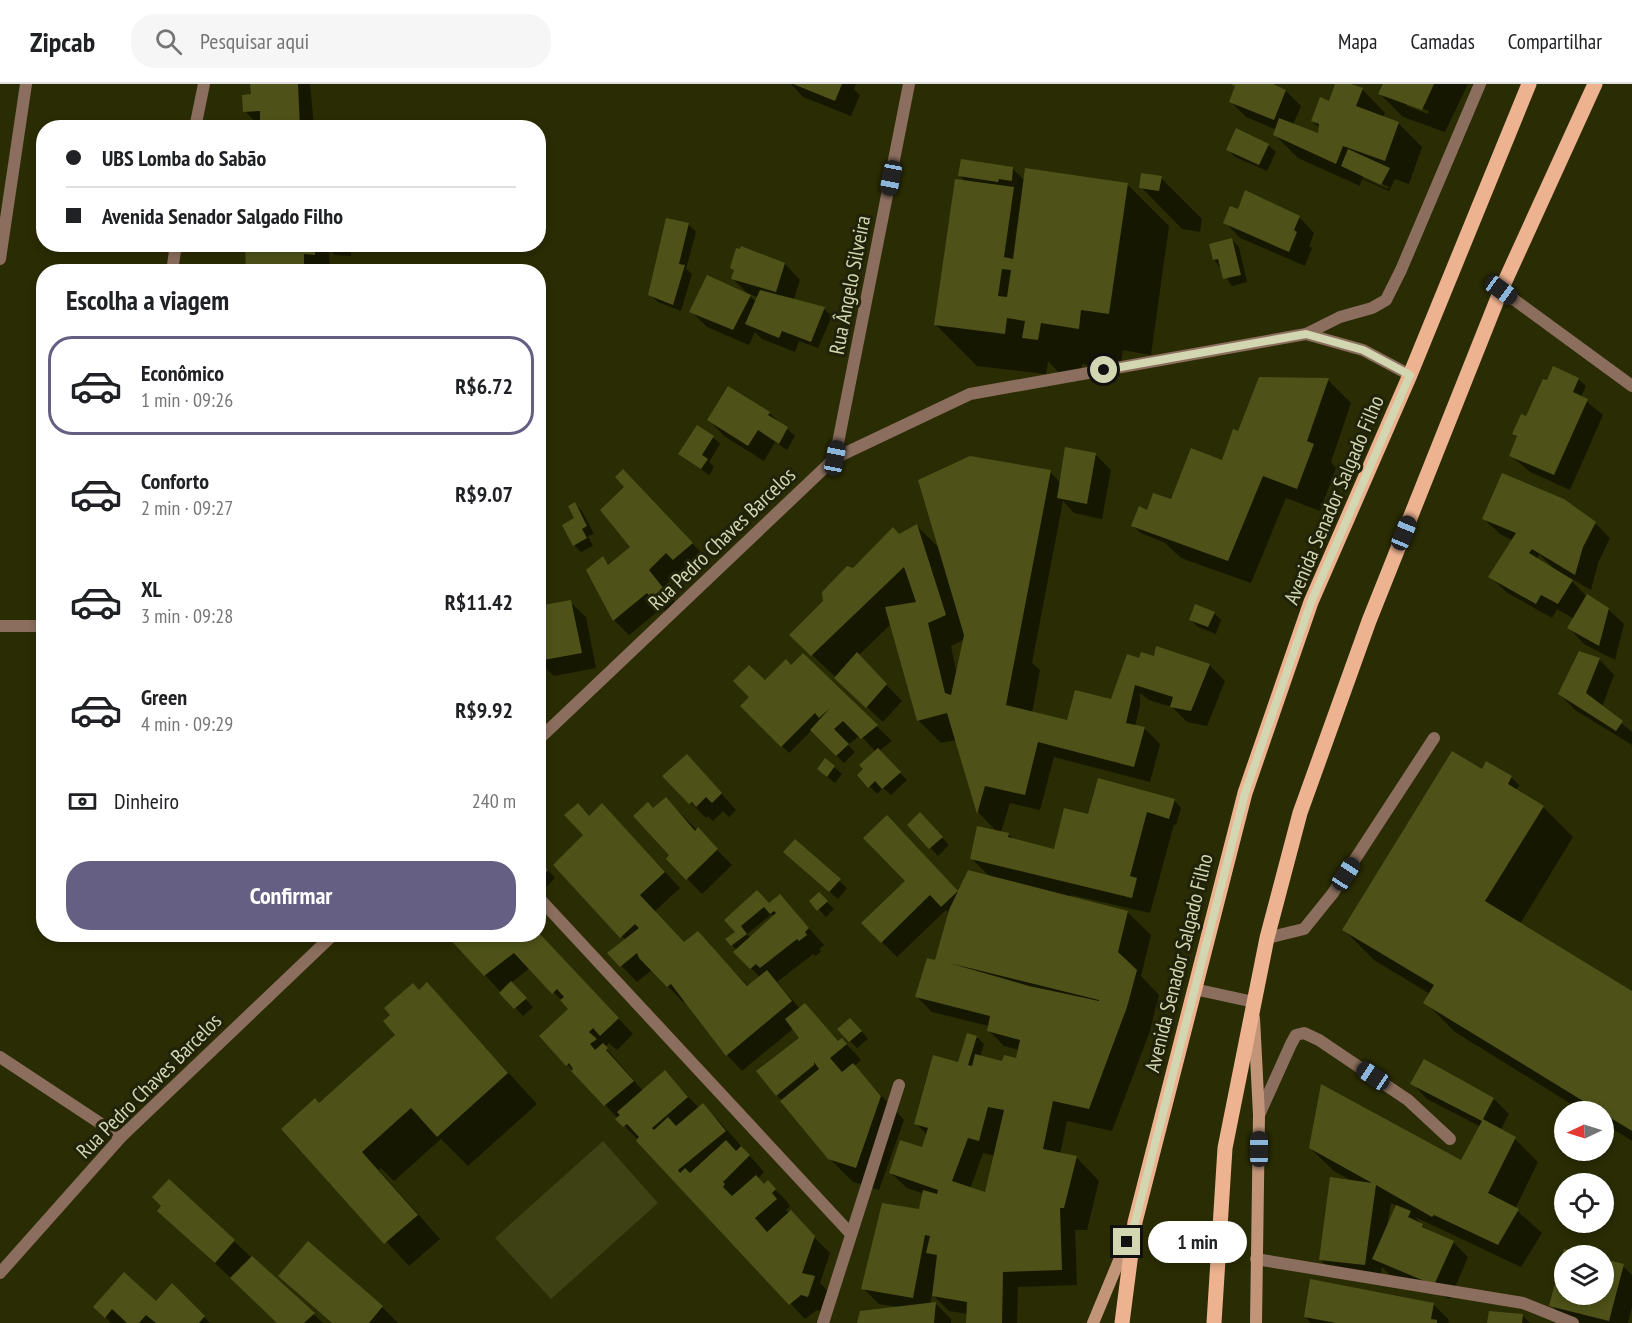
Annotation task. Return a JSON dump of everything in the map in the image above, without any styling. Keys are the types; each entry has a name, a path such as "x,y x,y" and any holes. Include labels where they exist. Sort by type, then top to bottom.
{"main road":[{"name":"Avenida Senador Salgado Filho","path":"1122,1323 1135,1222 1245,793 1311,602 1410,375 1529,84"},
{"path":"1214,1323 1225,1148 1267,938 1300,813 1369,621 1501,290 1595,84"},
{"path":"1254,1002 1259,1115 1256,1323"},
{"name":"Avenida Senador Salgado Filho","path":"1093,1323 1135,1222"}],"street":[{"path":"0,259 26,84"},
{"path":"197,120 204,84"},
{"name":"Rua Ângelo Silveira","path":"835,458 909,84"},
{"path":"1306,334 1341,317 1372,308 1386,300 1480,84"},
{"path":"1501,290 1632,386"},
{"name":"Rua Pedro Chaves Barcelos","path":"546,732 835,458 970,394 1306,334 1363,350 1410,375"},
{"path":"0,626 36,626"},
{"path":"1267,938 1304,929 1333,893 1434,738"},
{"path":"546,906 850,1233"},
{"name":"Rua Pedro Chaves Barcelos","path":"0,1273 121,1137 325,942"},
{"path":"1194,989 1254,1002"},
{"path":"1259,1115 1291,1044 1296,1035 1304,1033 1319,1040 1408,1100 1450,1139"},
{"path":"0,1057 121,1137"},
{"path":"823,1323 899,1085"},
{"path":"1256,1259 1523,1303 1573,1323"}],"green space":[{"path":"603,1141 658,1203 551,1299 495,1238"}],"building":[{"path":"250,84 298,84 300,120 260,120 260,111 243,112 242,95 251,94"},
{"path":"793,84 842,84 835,101"},
{"path":"1231,84 1273,84 1286,90 1274,120 1229,102 1235,86"},
{"path":"1335,84 1351,84 1363,88 1356,106 1399,122 1385,161 1343,146 1336,164 1273,135 1279,118 1318,133 1319,124 1311,121 1320,97 1329,101"},
{"path":"1383,84 1434,84 1422,110 1378,94"},
{"path":"1236,128 1269,144 1259,165 1226,150"},
{"path":"1348,149 1390,168 1381,185 1341,166"},
{"path":"961,159 1013,167 1012,181 999,179 998,182 958,176"},
{"path":"1025,168 1128,183 1109,314 1081,310 1079,329 1041,323 1038,340 1022,338 1025,321 1007,318 1005,334 934,325 955,179 1014,187 1004,257 1013,259","holes":["1002,269 1011,270 1007,297 998,296"]},
{"path":"1141,173 1162,176 1159,191 1139,188"},
{"path":"1245,190 1300,216 1294,230 1297,232 1289,252 1223,223 1230,206 1238,209"},
{"path":"666,218 689,223 679,264 685,265 673,305 648,295"},
{"path":"1232,238 1241,275 1223,279 1218,259 1213,260 1209,244"},
{"path":"741,246 785,263 776,292 731,279 734,270 730,268 736,248 740,249"},
{"path":"245,252 315,252 315,255 304,254 304,264 246,264"},
{"path":"707,275 751,295 733,330 689,312"},
{"path":"760,290 825,307 811,342 782,331 779,338 745,324"},
{"path":"1553,366 1579,378 1573,392 1588,399 1554,475 1509,456 1517,436 1512,434 1521,414 1526,416 1543,379 1547,380"},
{"path":"1259,377 1329,378 1307,441 1314,444 1297,489 1263,476 1228,561 1131,526 1139,506 1147,510 1153,493 1171,499 1191,448 1222,460 1233,429 1238,431"},
{"path":"728,386 770,412 768,415 788,427 779,444 758,430 748,446 707,420"},
{"path":"697,425 714,436 702,455 708,459 701,469 678,454"},
{"path":"1065,447 1096,453 1087,504 1057,498"},
{"path":"970,456 1051,470 1006,705 1067,720 1075,690 1111,699 1127,654 1139,658 1141,652 1154,656 1156,646 1210,664 1191,711 1170,707 1173,697 1135,685 1126,723 1145,727 1134,767 1038,742 1025,795 985,786 977,814 947,713 917,721 885,607 916,602 904,567 811,656 789,635 823,601 822,592 847,566 853,568 893,527 899,534 917,524 946,615 928,623 945,693 951,695 964,635 918,480"},
{"path":"623,469 693,543 673,560 666,553 649,570 668,594 656,604 647,593 613,621 586,570 603,556 608,565 630,547 600,510 624,487 615,477"},
{"path":"1502,473 1564,499 1596,522 1583,547 1575,575 1532,549 1529,553 1573,580 1558,604 1541,595 1536,604 1488,577 1516,533 1482,519"},
{"path":"575,502 587,526 582,529 587,538 573,546 562,525 574,518 568,506"},
{"path":"1587,594 1609,608 1599,646 1567,628"},
{"path":"571,600 582,653 546,660 546,605"},
{"path":"1195,604 1215,612 1208,627 1189,620"},
{"path":"1579,651 1600,658 1586,693 1623,721 1616,731 1558,694"},
{"path":"857,652 887,684 866,708 834,678"},
{"path":"803,653 878,725 861,739 843,721 834,729 849,744 836,756 810,730 830,708 819,718 815,713 781,747 740,706 749,697 733,681 749,665 765,680 786,659 791,665"},
{"path":"878,748 901,772 882,789 875,781 868,788 857,775 863,769 859,765"},
{"path":"1452,751 1482,769 1486,761 1512,776 1508,784 1544,806 1485,901 1632,991 1632,1131 1614,1120 1614,1101 1583,1101 1423,1003 1434,985 1342,930"},
{"path":"687,754 722,793 712,803 706,797 696,807 692,802 689,804 662,776"},
{"path":"825,758 835,766 827,777 817,769"},
{"path":"1098,778 1175,799 1169,819 1147,812 1130,876 1137,878 1132,898 970,859 977,826 1009,833 1008,837 1054,849 1064,808 1088,814"},
{"path":"666,797 695,831 698,827 718,849 686,880 666,859 669,855 633,816 648,802 653,808"},
{"path":"578,803 589,816 602,803 665,872 640,895 684,942 698,931 747,986 767,970 792,1001 726,1056 671,984 667,987 639,958 637,953 620,967 607,953 639,928 635,924 620,938 553,865 583,835 564,815"},
{"path":"920,812 943,837 929,849 907,825"},
{"path":"887,815 958,891 941,907 930,895 881,943 861,923 905,881 863,838"},
{"path":"795,839 841,879 829,892 783,852"},
{"path":"968,870 1128,911 1118,952 1137,970 1127,1007 1089,1109 1053,1101 1043,1149 1077,1156 1064,1208 1060,1208 1062,1270 1003,1272 1002,1323 966,1323 967,1302 932,1296 937,1255 926,1253 930,1236 925,1235 913,1298 861,1289 882,1203 919,1209 923,1190 937,1194 938,1190 889,1173 900,1140 922,1147 928,1128 914,1124 933,1055 958,1062 967,1033 977,1036 968,1065 972,1066 975,1054 1002,1061 1004,1055 1016,1058 1020,1040 987,1031 990,1016 915,997 927,958 935,960 949,910","holes":["949,963 1099,1000 1099,1001 1029,986","988,1107 1004,1110 985,1192 952,1181 968,1138 979,1141"]},
{"path":"757,890 769,903 780,894 809,928 805,932 807,935 799,941 797,939 760,968 756,964 750,969 733,952 776,913 774,911 770,914 764,907 741,926 747,934 731,946 725,939 735,932 724,920"},
{"path":"819,892 828,901 817,911 809,901"},
{"path":"546,940 619,1018 600,1036 593,1028 589,1032 597,1039 590,1044 595,1050 603,1043 608,1048 606,1050 634,1081 604,1106 571,1071 573,1069 569,1063 566,1066 539,1036 568,1009 560,1000 564,997 557,989 552,994 514,953 484,976 452,942"},
{"path":"511,981 527,998 514,1009 499,993"},
{"path":"427,982 508,1073 437,1137 411,1108 362,1152 418,1215 384,1244 281,1129 315,1098 319,1103 395,1035 383,1021 390,1015 384,1008 413,983 419,990"},
{"path":"805,1003 838,1041 842,1038 847,1044 830,1058 842,1072 853,1063 881,1096 856,1168 828,1159 780,1101 819,1069 814,1062 814,1065 776,1096 756,1071 799,1038 785,1019"},
{"path":"850,1018 862,1031 849,1042 837,1029"},
{"path":"1424,1059 1494,1098 1483,1119 1516,1137 1488,1193 1519,1209 1498,1245 1434,1215 1432,1217 1376,1185 1365,1265 1319,1260 1330,1177 1372,1183 1309,1148 1321,1084 1461,1160 1482,1121 1410,1084"},
{"path":"665,1070 688,1097 652,1128 654,1130 668,1117 676,1126 703,1103 726,1131 678,1170 680,1173 685,1168 690,1173 726,1140 736,1151 741,1146 750,1155 723,1182 725,1184 723,1187 732,1196 756,1175 764,1184 768,1180 776,1189 772,1193 777,1199 755,1218 767,1232 791,1210 815,1236 802,1273 815,1276 808,1297 801,1295 789,1305 638,1143 636,1140 639,1137 627,1124 623,1127 615,1119 620,1115 617,1112"},
{"path":"169,1179 235,1240 215,1263 157,1211 161,1206 152,1197"},
{"path":"1396,1205 1411,1211 1408,1217 1423,1224 1422,1227 1454,1241 1434,1285 1372,1259"},
{"path":"308,1241 383,1306 369,1323 332,1323 278,1276"},
{"path":"252,1256 315,1313 304,1323 277,1323 230,1278"},
{"path":"1614,1262 1624,1264 1614,1302"},
{"path":"124,1272 156,1301 172,1283 205,1316 199,1323 156,1323 146,1315 139,1323 127,1323 112,1309 105,1318 93,1307"},
{"path":"1310,1279 1434,1303 1431,1319 1437,1320 1437,1323 1336,1323 1304,1317"},
{"path":"1554,1287 1554,1305 1613,1305 1609,1321 1549,1306"},
{"path":"936,1302 934,1323 857,1323 860,1311"},
{"path":"1489,1311 1523,1314 1522,1323 1487,1323"}],"route":[{"path":"1104,370 1306,334 1363,350 1410,375 1311,602 1245,793 1135,1222 1127,1242"}]}
